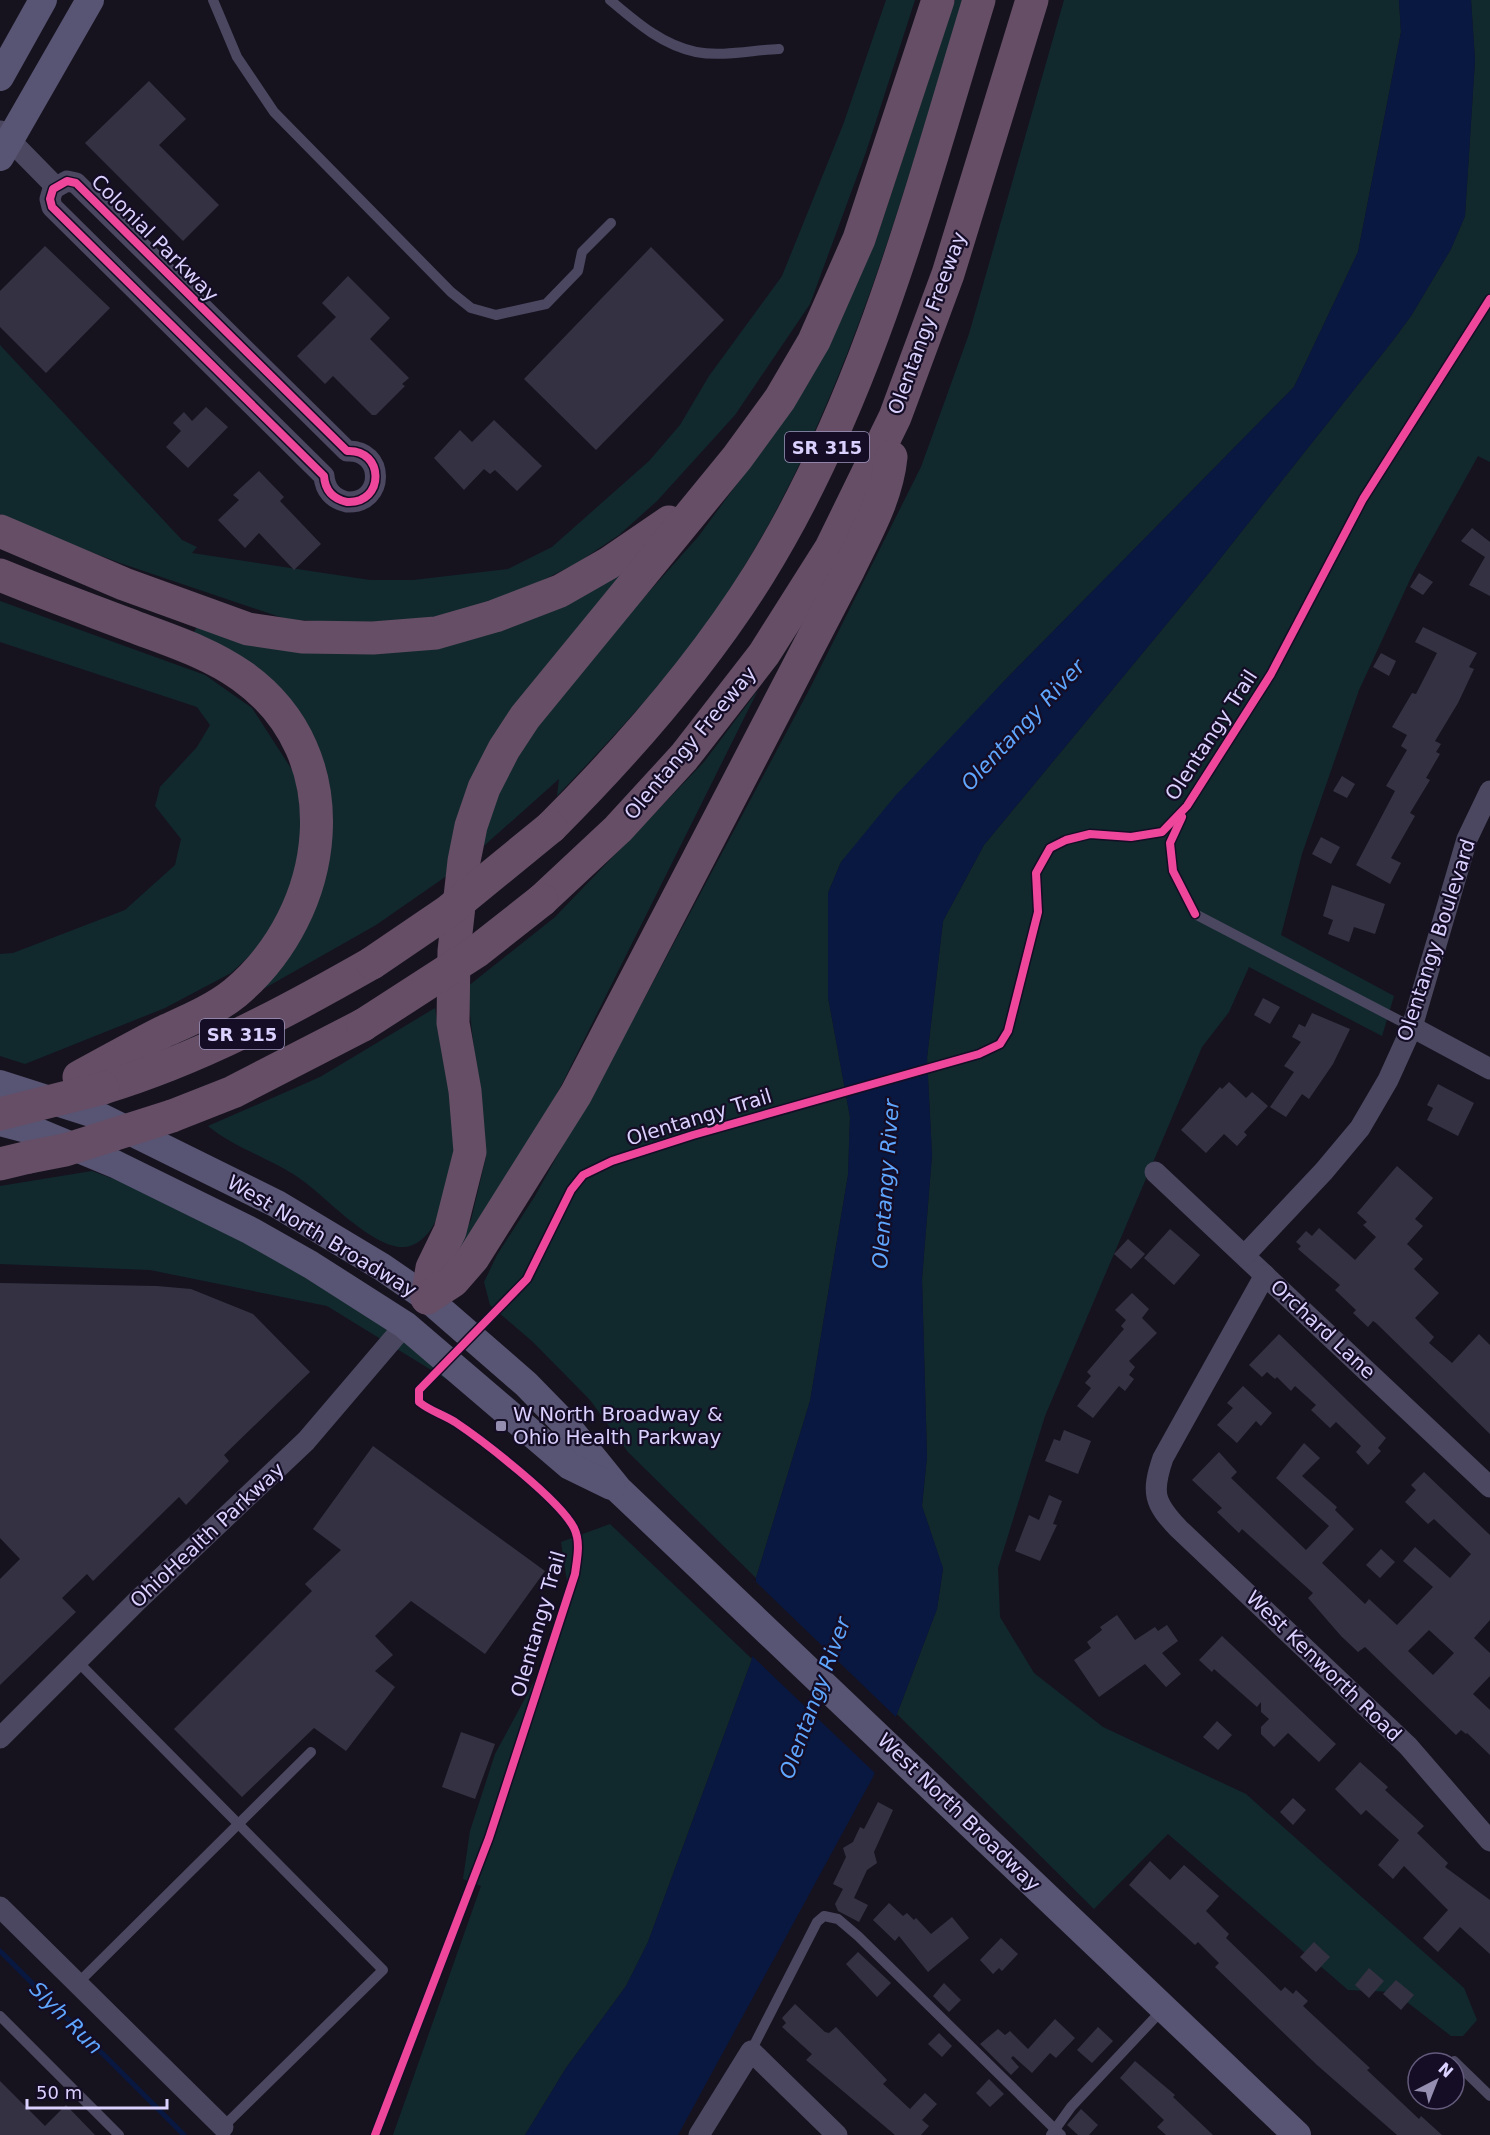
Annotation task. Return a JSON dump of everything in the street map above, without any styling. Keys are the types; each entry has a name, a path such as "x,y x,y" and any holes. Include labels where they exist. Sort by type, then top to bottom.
{"highway":[{"path":"427,1298 432,1268 450,1231 470,1152 469,1124 453,1013 454,951 471,826 484,788 504,749 525,717 700,500 737,458 774,408 814,341 859,239 938,0"},
{"name":"SR 315","path":"0,1114 91,1082 213,1047 256,1028 372,963 447,912 551,827 616,760 724,626 758,575 816,469 850,397 889,291 979,0"},
{"name":"Olentangy Freeway","path":"14,1161 65,1150 172,1116 233,1092 363,1025 476,952 542,900 618,829 662,781 764,654 831,549 895,417 948,274 1032,0"},
{"path":"427,1298 453,1281 473,1258 576,1094 789,687 872,521 889,475 895,417"},
{"path":"0,531 135,589 248,629 302,636 373,638 436,633 495,616 561,591 609,563 700,500"},
{"path":"0,575 202,652 244,677 278,710 305,756 315,790 317,825 314,864 298,913 279,943 251,978 233,995 91,1082 0,1103"}],"main road":[{"path":"0,77 43,0"},
{"path":"3,142 90,0"},
{"name":"West North Broadway","path":"0,1084 97,1115 170,1150 277,1204 427,1298 526,1384 568,1427 619,1490 1297,2135"},
{"name":"West North Broadway","path":"0,1122 38,1132 104,1159 180,1195 311,1265 405,1325 570,1466 619,1490"},
{"path":"405,1325 427,1298"}],"street":[{"path":"3,142 55,186"},
{"name":"Colonial Parkway","path":"67,181 76,183 346,451 366,456 373,464 376,474 376,484 371,493 352,503 333,496 324,476 52,207 50,195 55,186 67,181"},
{"name":"Olentangy Boulevard","path":"1245,1255 1324,1172 1360,1128 1388,1080 1412,1027 1467,839 1490,791"},
{"path":"1412,1027 1490,1069"},
{"name":"Orchard Lane","path":"1155,1172 1490,1487"},
{"name":"West Kenworth Road","path":"1265,1275 1163,1458 1156,1477 1157,1504 1164,1514 1400,1738 1490,1841"},
{"name":"OhioHealth Parkway","path":"0,1738 77,1660 306,1441 405,1325"},
{"path":"0,1906 223,2127"},
{"path":"699,2135 751,2051 837,2135"}],"lane":[{"path":"213,0 237,57 274,112 451,292 474,309 496,315 546,304 578,271 582,252 611,223"},
{"path":"610,0 642,27 681,48 706,53 779,49"},
{"path":"1195,914 1412,1027"},
{"path":"77,1660 383,1970 223,2127"},
{"path":"77,1984 311,1752"},
{"path":"751,2051 817,1922 824,1916 833,1916 858,1936 1055,2133 1071,2107 1164,2008"},
{"path":"0,2016 119,2135"},
{"path":"1466,2073 1490,2096"}],"green space":[{"path":"886,0 915,0 866,152 810,304 735,415 657,501 619,535 577,563 523,590 419,622 343,623 286,619 120,563 33,530 0,514 0,345 182,540 197,547 192,553 370,580 413,580 508,569 552,547 649,461 680,425 709,376 782,276 843,125"},
{"path":"955,0 963,0 916,153 865,306 804,454 768,525 709,621 668,674 624,724 557,796 559,779 477,852 488,813 545,708 698,537 762,450 834,333 876,240"},
{"path":"1064,0 1399,0 1401,32 1358,252 1294,387 1005,680 841,862 828,893 828,997 850,1117 848,1175 810,1401 756,1578 628,1452 590,1400 533,1342 490,1305 484,1282 497,1255 535,1196 643,1001 809,690 921,467 969,334"},
{"path":"1471,0 1490,0 1490,462 1478,456 1414,571 1359,690 1302,854 1281,935 1394,996 1382,1036 1249,967 1229,1012 1202,1047 1045,1416 998,1568 1000,1617 1034,1673 1103,1727 1246,1794 1464,1988 1477,2020 1463,2036 1451,2036 1394,1992 1348,1990 1168,1834 1094,1909 897,1714 937,1609 943,1569 922,1506 927,1457 922,1279 932,1155 927,1058 943,921 984,845 1208,574 1391,343 1411,316 1451,249 1465,216 1475,60"},
{"path":"635,557 580,633 448,875 376,925 251,996 326,787 192,636 198,625 321,650"},
{"path":"0,601 205,675 252,708 294,773 301,810 302,843 295,884 260,946 231,973 165,1008 25,1064 0,1056 0,954 13,953 125,910 175,865 181,839 155,806 160,787 197,747 210,725 197,707 0,642"},
{"path":"758,690 560,1088 497,1202 460,1254 454,1250 471,1220 486,1157 467,987 555,917 704,762"},
{"path":"435,1008 454,1116 454,1150 447,1193 440,1213 431,1230 419,1242 404,1247 392,1246 380,1240 352,1222 295,1175 231,1142 208,1126 320,1077"},
{"path":"92,1171 146,1191 229,1232 391,1329 472,1395 327,1306 150,1270 0,1264 0,1186"},
{"path":"610,1524 752,1659 648,1942 626,1986 566,2068 525,2135 393,2135 481,1886 463,1879 470,1831 495,1754 557,1639 568,1588 561,1542"}],"water":[{"name":"Olentangy River","path":"1399,0 1471,0 1475,60 1465,216 1451,249 1411,316 1391,343 1208,574 984,845 943,921 927,1058 932,1155 922,1279 927,1457 922,1506 943,1568 937,1609 873,1777 678,2135 525,2135 566,2068 626,1986 648,1942 752,1659 756,1578 810,1401 848,1175 850,1117 828,997 828,893 841,862 895,796 1005,680 1294,387 1358,252 1401,32"}],"pier":[{"path":"753,1579 898,1719 877,1775 749,1653"}],"building":[{"path":"149,81 186,119 159,145 219,205 183,241 85,143"},
{"path":"45,246 110,308 46,373 0,327 0,291"},
{"path":"651,247 724,320 596,450 524,379"},
{"path":"348,276 390,318 370,339 409,378 402,384 405,386 376,415 372,415 333,376 325,384 297,356 336,317 322,303"},
{"path":"206,407 228,427 188,468 166,447 181,431 173,423 184,412 192,421"},
{"path":"494,420 542,466 517,491 495,470 490,474 484,469 464,490 434,458 460,430 472,442"},
{"path":"259,471 284,497 280,501 321,544 294,570 259,533 245,548 218,520 239,500 233,495"},
{"path":"1472,528 1490,542 1490,596 1469,585 1485,557 1461,541"},
{"path":"1419,573 1433,582 1423,595 1410,587"},
{"path":"1423,627 1477,653 1469,667 1474,669 1458,703 1435,741 1441,744 1436,752 1440,754 1426,778 1430,780 1410,813 1415,816 1391,858 1401,863 1390,884 1356,865 1395,791 1386,786 1407,750 1401,746 1407,735 1392,727 1412,693 1416,694 1437,653 1415,642"},
{"path":"1381,653 1396,661 1389,676 1373,667"},
{"path":"1342,776 1355,784 1347,798 1333,791"},
{"path":"1321,837 1340,847 1331,864 1312,854"},
{"path":"1332,885 1385,904 1375,934 1354,927 1349,942 1328,934 1333,920 1323,916"},
{"path":"1263,998 1280,1007 1270,1024 1254,1015"},
{"path":"1312,1013 1350,1029 1333,1064 1309,1099 1302,1094 1286,1117 1270,1107 1294,1072 1284,1066 1301,1042 1292,1037 1299,1024 1305,1027"},
{"path":"1229,1082 1246,1098 1252,1092 1268,1106 1244,1132 1247,1135 1237,1146 1224,1134 1206,1153 1181,1130 1220,1087 1222,1089"},
{"path":"1438,1084 1474,1103 1458,1136 1427,1120 1433,1108 1427,1105"},
{"path":"1397,1166 1433,1198 1415,1219 1423,1226 1407,1244 1423,1259 1414,1269 1439,1293 1415,1318 1434,1337 1429,1343 1452,1363 1479,1334 1490,1345 1490,1434 1376,1323 1373,1321 1368,1327 1353,1313 1356,1310 1335,1290 1340,1285 1298,1249 1301,1246 1296,1242 1306,1231 1312,1236 1319,1228 1355,1260 1376,1237 1363,1225 1367,1222 1357,1213"},
{"path":"1170,1229 1200,1255 1174,1285 1144,1258"},
{"path":"1128,1239 1145,1254 1131,1269 1114,1254"},
{"path":"0,1283 157,1286 191,1289 253,1314 310,1372 224,1455 229,1461 186,1505 179,1497 93,1581 87,1574 62,1598 76,1612 0,1685 0,1579 20,1559 0,1538"},
{"path":"1132,1293 1149,1309 1142,1318 1157,1333 1129,1361 1135,1367 1129,1375 1134,1379 1125,1391 1119,1386 1093,1418 1077,1406 1091,1388 1085,1383 1091,1376 1087,1372 1124,1329 1121,1326 1126,1320 1115,1310"},
{"path":"1279,1334 1386,1438 1378,1448 1381,1451 1368,1465 1356,1452 1361,1446 1336,1422 1330,1428 1311,1410 1316,1405 1295,1386 1291,1391 1277,1377 1275,1379 1267,1372 1262,1377 1249,1365"},
{"path":"1243,1386 1272,1413 1261,1426 1256,1421 1237,1443 1217,1425 1233,1408 1227,1403"},
{"path":"1064,1430 1091,1441 1078,1474 1045,1461 1054,1439 1060,1441"},
{"path":"1304,1443 1320,1458 1302,1476 1337,1507 1335,1510 1354,1529 1322,1563 1365,1604 1369,1599 1397,1625 1433,1587 1403,1561 1415,1547 1450,1578 1471,1554 1434,1519 1428,1524 1405,1502 1416,1490 1411,1485 1424,1472 1490,1535 1490,1620 1474,1638 1490,1653 1490,1676 1473,1694 1490,1710 1490,1755 1467,1733 1461,1730 1456,1735 1365,1647 1358,1652 1308,1598 1313,1593 1242,1529 1239,1533 1217,1512 1222,1508 1192,1480 1219,1452 1237,1472 1231,1478 1306,1550 1329,1526 1276,1478","holes":["1429,1630 1454,1653 1433,1675 1408,1651"]},
{"path":"373,1446 545,1571 485,1654 411,1601 375,1636 393,1655 375,1671 395,1687 346,1751 314,1728 242,1797 174,1729 312,1591 305,1584 341,1550 313,1529"},
{"path":"1049,1495 1062,1501 1053,1524 1057,1525 1040,1561 1015,1551 1029,1515 1039,1520"},
{"path":"1381,1549 1395,1562 1380,1578 1366,1565"},
{"path":"1117,1615 1135,1640 1155,1627 1158,1631 1167,1625 1178,1641 1162,1653 1181,1674 1166,1687 1145,1664 1099,1697 1074,1660 1091,1648 1087,1642 1102,1630 1100,1627"},
{"path":"1222,1636 1336,1744 1319,1762 1288,1733 1274,1747 1261,1734 1261,1727 1269,1719 1261,1712 1261,1702 1257,1707 1214,1669 1212,1672 1199,1660"},
{"path":"1217,1721 1232,1735 1218,1750 1203,1737"},
{"path":"461,1732 495,1744 475,1799 442,1787"},
{"path":"1360,1762 1388,1787 1385,1790 1424,1826 1417,1833 1448,1863 1445,1867 1490,1900 1490,1954 1460,1927 1438,1952 1423,1938 1448,1910 1404,1866 1393,1879 1378,1865 1399,1840 1366,1810 1361,1815 1335,1789"},
{"path":"1293,1798 1306,1810 1293,1825 1280,1812"},
{"path":"878,1802 893,1810 874,1852 877,1863 867,1870 854,1898 868,1905 859,1922 838,1911 835,1904 843,1889 833,1884 846,1857 843,1848 853,1842 860,1827 864,1829"},
{"path":"1150,1861 1170,1880 1184,1865 1219,1896 1206,1911 1229,1934 1226,1938 1281,1991 1285,1987 1293,1994 1296,1990 1308,2001 1303,2006 1370,2068 1367,2070 1406,2107 1406,2111 1411,2111 1419,2119 1421,2116 1442,2135 1397,2135 1317,2065 1215,1967 1219,1963 1198,1942 1195,1945 1129,1885"},
{"path":"889,1903 903,1916 907,1913 914,1920 916,1918 931,1934 952,1917 969,1938 928,1972 899,1936 895,1941 873,1920"},
{"path":"1001,1938 1018,1954 1002,1971 999,1968 993,1974 980,1960"},
{"path":"1314,1942 1330,1957 1316,1972 1300,1957"},
{"path":"858,1952 891,1983 877,1997 846,1964"},
{"path":"1369,1968 1384,1981 1369,1998 1355,1985"},
{"path":"1396,1980 1414,1995 1401,2010 1383,1994"},
{"path":"944,1983 961,2000 949,2012 933,1996"},
{"path":"795,2004 825,2032 829,2033 836,2027 887,2080 883,2084 910,2109 925,2093 937,2104 922,2120 929,2126 921,2135 895,2135 806,2060 812,2054 782,2027 786,2023 782,2018"},
{"path":"1055,2019 1075,2038 1056,2058 1050,2053 1032,2073 1013,2056 1011,2058 1019,2067 1011,2075 980,2044 998,2029 1005,2035 1010,2031 1028,2049"},
{"path":"1098,2027 1113,2041 1092,2063 1077,2050"},
{"path":"939,2033 952,2046 942,2057 928,2044"},
{"path":"1135,2061 1175,2095 1173,2097 1213,2135 1166,2135 1157,2127 1164,2120 1120,2078"},
{"path":"989,2079 1004,2094 990,2107 976,2093"},
{"path":"0,2081 45,2126 66,2105 95,2135 0,2135"},
{"path":"1081,2109 1098,2125 1089,2135 1078,2135 1067,2125"}],"waterway":[{"name":"Slyh Run","path":"0,1951 184,2135"}],"cycle path":[{"path":"67,181 76,183 347,451 359,453 368,458 374,467 376,476 374,486 368,495 359,500 347,502 334,496 328,490 324,476 52,207 50,199 53,189 67,181"},
{"name":"Olentangy Trail","path":"375,2135 489,1838 575,1574 578,1551 574,1528 553,1502 483,1442 455,1422 419,1402 419,1390 527,1279 571,1190 583,1175 612,1161 693,1135 979,1054 1000,1044 1008,1031 1038,912 1036,873 1050,848 1066,840 1090,834 1131,837 1162,832 1187,806 1271,674 1363,499 1490,299"},
{"path":"1182,817 1170,843 1173,871 1195,914"}],"place":[{"name":"W North Broadway & Ohio Health Parkway","path":"501,1426"}]}
